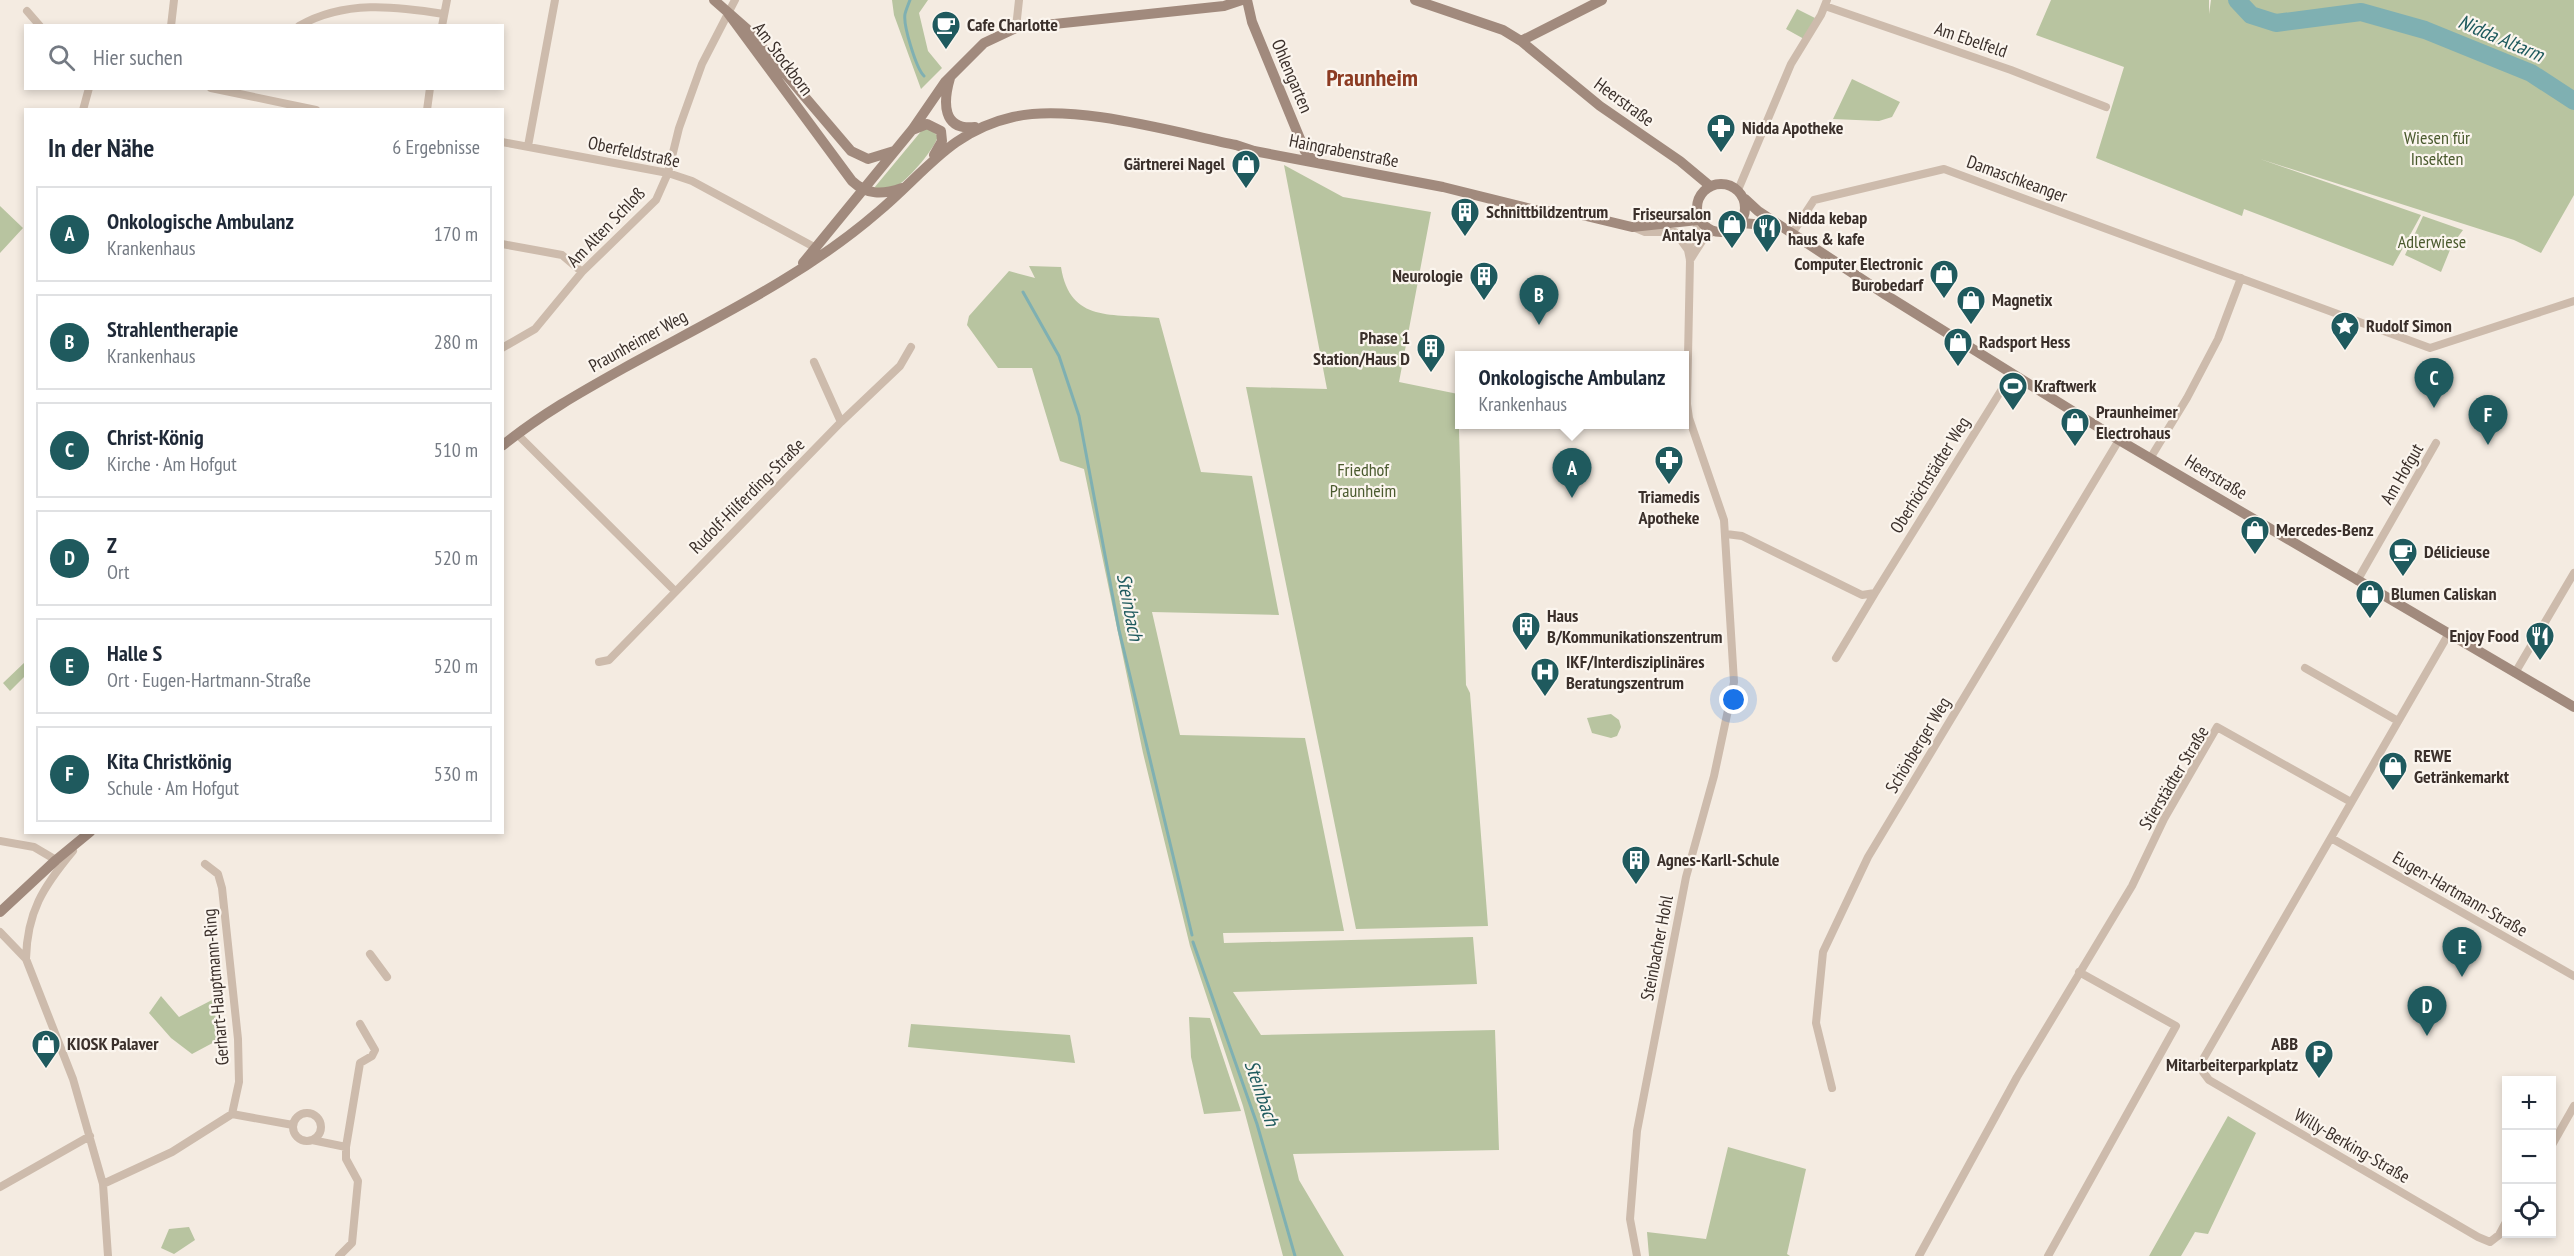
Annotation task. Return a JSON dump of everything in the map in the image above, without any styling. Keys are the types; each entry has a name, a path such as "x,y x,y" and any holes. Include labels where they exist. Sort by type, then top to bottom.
{"main road":[{"path":"714,0 728,12"},
{"name":"Praunheimer Weg","path":"795,273 912,130 930,101 951,75 984,43 1001,33 1016,28 1224,6 1242,0"},
{"name":"Ohlengarten","path":"1247,0 1252,22 1305,151 1314,161"},
{"name":"Heerstraße","path":"1415,0 1503,30 1521,41 1600,106 1680,161 1710,186"},
{"path":"1521,41 1602,0"},
{"name":"Am Stockborn","path":"728,12 747,29 851,151 868,159 880,157 897,149"},
{"name":"Am Stockborn","path":"728,12 765,65 820,135 844,171 862,191"},
{"path":"951,75 946,102 948,115 956,125 965,129 984,126"},
{"name":"Haingrabenstraße","path":"984,126 1023,115 1067,114 1314,161 1443,187 1535,210 1582,215 1632,227 1698,220"},
{"path":"912,130 927,124 941,131 942,141 927,165"},
{"name":"Praunheimer Weg","path":"504,444 559,404 795,273 854,232 958,138 984,126"},
{"path":"1743,223 1746,215 1741,194 1729,186 1710,186 1705,190 1697,203 1698,220 1714,231 1728,230 1743,223 1768,224 1793,232"},
{"path":"862,191 882,193 906,187"},
{"name":"Heerstraße","path":"1741,194 1758,211 1886,295 2119,440 2574,707"},
{"path":"0,912 88,834"}],"street":[{"path":"171,24 174,0"},
{"path":"442,24 447,0"},
{"path":"528,146 555,0"},
{"name":"Am Alten Schloß","path":"504,347 535,329 582,272 656,200 668,173 679,128 702,64 735,0"},
{"path":"1016,28 1019,0"},
{"path":"1741,194 1791,63 1826,3"},
{"name":"Am Ebelfeld","path":"1826,3 2106,107"},
{"path":"304,24 340,11 380,5 444,14"},
{"path":"27,11 38,24"},
{"path":"84,108 88,90"},
{"path":"227,90 308,108"},
{"path":"427,108 430,90"},
{"name":"Oberfeldstraße","path":"504,142 668,173 692,181 816,248"},
{"name":"Damaschkeanger","path":"1793,232 1814,200 1944,169 2430,348 2574,301"},
{"path":"1688,250 1698,220"},
{"path":"1632,227 1645,232 1675,232 1688,250"},
{"path":"1690,260 1704,238 1714,231"},
{"path":"504,244 562,255 582,272"},
{"name":"Steinbacher Hohl","path":"1688,250 1690,260 1689,351"},
{"path":"2151,457 2187,398 2218,339 2241,278"},
{"name":"Rudolf-Hilferding-Straße","path":"599,662 609,660 674,590 900,366 911,347"},
{"path":"814,362 841,422"},
{"name":"Oberhöchstädter Weg","path":"1836,658 2012,373"},
{"name":"Steinbacher Hohl","path":"1637,1256 1630,1219 1637,1131 1686,878 1714,776 1734,682 1726,534 1716,491 1689,414"},
{"path":"517,434 674,590"},
{"name":"Schönberger Weg","path":"1833,1088 1816,1023 1823,952 1868,858 2119,440"},
{"name":"Am Hofgut","path":"2357,581 2436,443"},
{"path":"1726,534 1742,536 1862,595 1875,593"},
{"path":"2515,673 2574,573"},
{"path":"2331,837 2448,634"},
{"path":"2305,668 2398,721"},
{"name":"Stierstädter Straße","path":"1918,1256 2017,1077 2132,886 2164,819 2217,727 2351,802"},
{"name":"Eugen-Hartmann-Straße","path":"2331,837 2574,976"},
{"name":"Willy-Berking-Straße","path":"2331,837 2202,1061 2202,1072 2209,1080 2478,1237 2490,1242 2502,1229"},
{"path":"0,841 34,847 56,860"},
{"path":"26,959 27,935 32,911 45,888 80,842"},
{"name":"Gerhart-Hauptmann-Ring","path":"205,864 218,874 222,888 238,1039 239,1082 232,1114"},
{"path":"0,932 26,959 60,1041 103,1184 108,1256"},
{"path":"370,954 387,977"},
{"path":"2048,1256 2176,1026 2079,972"},
{"path":"339,1256 352,1243 358,1181 346,1159 346,1147 360,1063 372,1056 375,1050 360,1024"},
{"path":"2556,1137 2574,1106"},
{"path":"103,1184 172,1152 232,1114 293,1125"},
{"path":"293,1125 302,1114 317,1118 320,1131 312,1140"},
{"path":"293,1125 299,1139 346,1147"},
{"path":"0,1187 90,1136"}],"green space":[{"path":"892,0 928,0 919,13 928,51 942,68 921,89 894,15"},
{"name":"Wiesen für Insekten","path":"2051,0 2209,0 2209,14 2211,0 2574,0 2574,195 2541,253 2514,240 2260,159 2421,215 2393,266 2244,209 2242,216 2096,158 2124,67 2036,35"},
{"path":"1797,9 1815,18 1804,39 1786,29"},
{"path":"1852,79 1900,102 1892,117 1879,121 1833,119"},
{"path":"928,128 938,136 915,170 895,187 874,188 923,129"},
{"name":"Friedhof Praunheim","path":"1284,165 1343,197 1431,212 1399,382 1455,393 1455,429 1459,429 1466,685 1470,693 1488,926 1356,929 1246,387 1327,389"},
{"path":"0,206 23,228 0,253"},
{"name":"Adlerwiese","path":"2423,216 2463,230 2452,245 2441,272 2405,255"},
{"path":"1029,266 1061,267 1066,285 1074,298 1084,307 1096,312 1159,318 1201,472 1252,476 1279,615 1152,612 1180,735 1305,738 1344,931 1223,933 1224,943 1473,937 1477,984 1233,992 1261,1035 1495,1030 1499,1150 1293,1154 1299,1180 1344,1256 1283,1256 1243,1106 1190,946 1143,753 1084,469 1060,461 1032,368 998,368 967,325 969,316 1009,271 1035,278"},
{"path":"24,663 24,677 10,691 3,683"},
{"path":"1611,714 1619,720 1621,727 1617,736 1611,738 1592,733 1587,718"},
{"path":"161,996 179,1017 212,1000 220,1039 192,1054 171,1038 149,1013"},
{"path":"1189,1017 1210,1018 1241,1111 1204,1114 1191,1057"},
{"path":"911,1024 1070,1035 1075,1063 908,1047"},
{"path":"2228,1116 2256,1133 2208,1234 2195,1232 2181,1256 2149,1256"},
{"path":"1728,1147 1806,1169 1787,1254 1790,1256 1649,1256 1647,1232 1706,1239"},
{"path":"189,1227 195,1240 174,1254 161,1248 169,1229"}],"waterway":[{"name":"Steinbach","path":"910,0 905,14 906,27 914,56 924,76"},
{"name":"Nidda Altarm","path":"2237,0 2251,15 2276,23 2361,12 2425,30 2531,73 2574,101"},
{"name":"Steinbach","path":"1023,292 1059,356 1079,416 1119,630 1192,935"},
{"name":"Steinbach","path":"1193,942 1257,1124 1295,1256"}],"place":[{"name":"Cafe Charlotte","path":"946,50"},
{"name":"Nidda Apotheke","path":"1721,154"},
{"name":"Gärtnerei Nagel","path":"1246,190"},
{"name":"Schnittbildzentrum","path":"1465,238"},
{"name":"Friseursalon Antalya","path":"1732,250"},
{"name":"Nidda kebap haus & kafe","path":"1767,254"},
{"name":"Computer Electronic Burobedarf","path":"1944,300"},
{"name":"Neurologie","path":"1484,302"},
{"name":"Strahlentherapie","path":"1539,325"},
{"name":"Magnetix","path":"1971,326"},
{"name":"Rudolf Simon","path":"2345,352"},
{"name":"Radsport Hess","path":"1958,368"},
{"name":"Phase 1 Station/Haus D","path":"1431,374"},
{"name":"Christ-König","path":"2434,408"},
{"name":"Kraftwerk","path":"2013,412"},
{"name":"Kita Christkönig","path":"2488,445"},
{"name":"Praunheimer Electrohaus","path":"2075,448"},
{"name":"Triamedis Apotheke","path":"1669,486"},
{"name":"Onkologische Ambulanz","path":"1572,498"},
{"name":"Mercedes-Benz","path":"2255,556"},
{"name":"Délicieuse","path":"2403,578"},
{"name":"Blumen Caliskan","path":"2370,620"},
{"name":"Haus B/Kommunikationszentrum","path":"1526,652"},
{"name":"Enjoy Food","path":"2540,662"},
{"name":"IKF/Interdisziplinäres Beratungszentrum","path":"1545,698"},
{"name":"REWE Getränkemarkt","path":"2393,792"},
{"name":"Agnes-Karll-Schule","path":"1636,886"},
{"name":"Halle S","path":"2462,977"},
{"name":"Z","path":"2427,1036"},
{"name":"KIOSK Palaver","path":"46,1070"},
{"name":"ABB Mitarbeiterparkplatz","path":"2319,1080"}],"district":[{"name":"Praunheim","path":"1372,78"}]}
